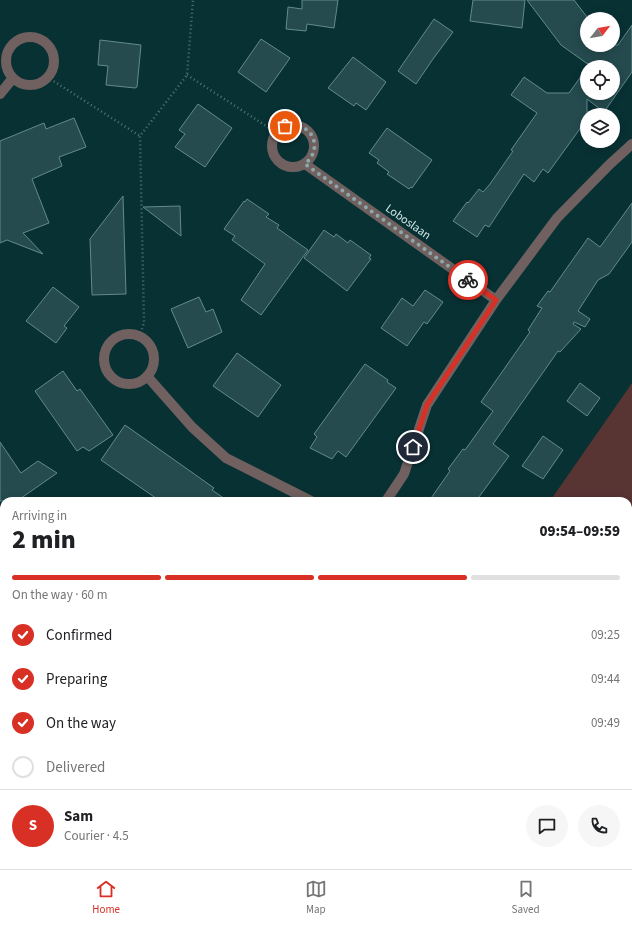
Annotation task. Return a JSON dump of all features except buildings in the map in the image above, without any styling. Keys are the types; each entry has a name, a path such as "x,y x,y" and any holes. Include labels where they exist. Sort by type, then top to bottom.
{"street":[{"path":"31,37 40,40 50,48 53,56 53,64 51,72 47,78 32,85 22,84 13,78 8,72 6,58 8,50 15,42 22,38 31,37"},
{"path":"0,94 13,78"},
{"path":"298,125 305,128 313,137 315,146 313,155 305,164 300,166 290,167 283,165 276,159 273,152 273,141 277,133 285,126 298,125"},
{"path":"389,497 404,474 427,405 496,300 557,218 609,165 632,144"},
{"name":"Loboslaan","path":"305,164 496,300"},
{"path":"123,334 131,334 140,337 149,344 153,355 153,364 146,376 140,380 132,383 124,383 116,380 108,373 105,366 105,352 108,345 115,338 123,334"},
{"path":"146,376 192,427 226,458 303,497"}],"path":[{"path":"140,337 144,322 140,136 187,75 193,0"},
{"path":"187,75 277,133"},
{"path":"47,78 140,136"}],"shaded area":[{"path":"632,383 632,497 553,497"}],"way so far":[{"path":"285,126 298,125 305,128 313,137 315,146 313,155 305,164 468,280"}],"route":[{"path":"413,447 427,405 496,300 468,280"}]}
